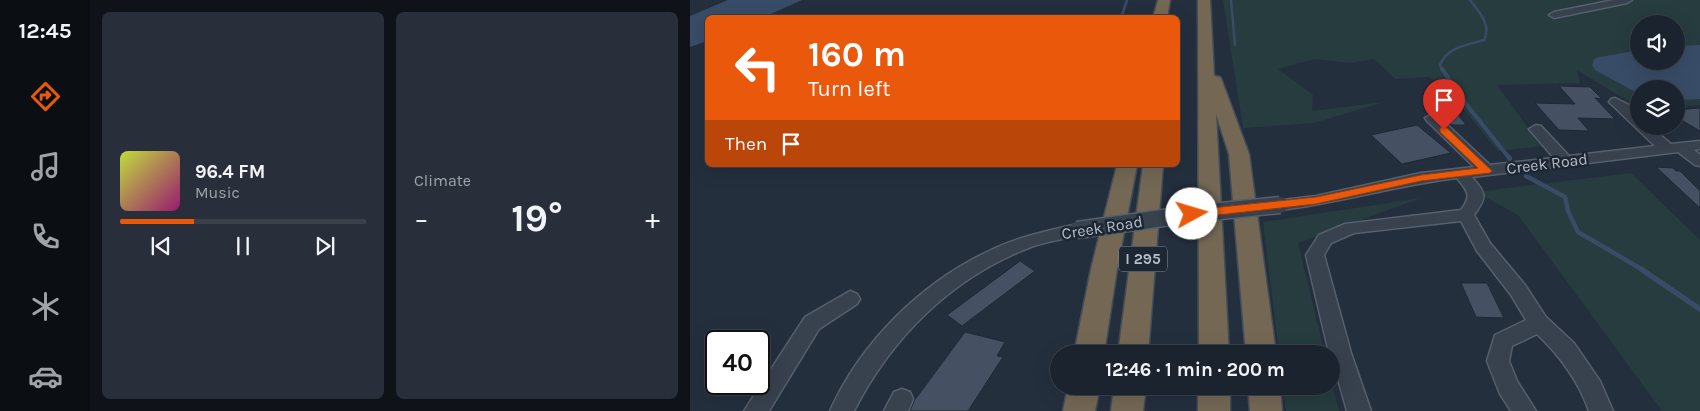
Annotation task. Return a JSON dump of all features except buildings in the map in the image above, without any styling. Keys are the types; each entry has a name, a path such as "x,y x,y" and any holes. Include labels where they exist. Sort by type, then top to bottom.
{"highway":[{"path":"1161,15 1164,0"},
{"path":"1167,15 1169,0"},
{"path":"1204,0 1214,345"},
{"path":"1206,53 1217,94 1234,136 1239,154 1260,345"},
{"path":"1091,345 1104,269 1127,167"},
{"name":"I 295","path":"1134,345 1153,167"},
{"path":"1079,411 1082,395"},
{"path":"1127,411 1129,395"},
{"path":"1214,395 1214,411"},
{"path":"1265,395 1266,411"}],"street":[{"path":"1554,15 1627,0"},
{"path":"1432,118 1487,171"},
{"path":"1536,128 1565,161"},
{"path":"1650,135 1654,139 1700,162"},
{"name":"Creek Road","path":"842,411 855,384 892,335 919,308 956,278 987,259 1024,243 1077,230 1182,215 1316,201 1421,178 1700,145"},
{"path":"1359,411 1340,353 1314,255 1325,239 1351,228 1466,215 1476,200 1476,192 1461,173"},
{"path":"1466,215 1483,247 1518,290 1539,323 1566,349 1592,388 1601,411"},
{"path":"756,411 812,323 850,299"},
{"path":"1524,411 1508,387 1498,361 1502,341 1539,323"}],"lane":[{"path":"1615,102 1630,114"}],"green space":[{"path":"1223,0 1700,0 1700,105 1685,106 1685,80 1630,80 1630,102 1577,70 1580,83 1497,85 1541,146 1498,151 1448,90 1429,77 1395,79 1374,59 1350,63 1314,59 1278,69 1313,95 1312,111 1384,102 1314,123 1243,128"},
{"path":"1631,173 1700,240 1700,411 1662,411 1518,215 1476,192"},
{"path":"1421,198 1298,243 1323,345 1278,345 1263,222"},
{"path":"1284,395 1335,395 1339,411 1286,411"}],"water":[{"path":"728,0 802,0 768,15 705,15 705,42 690,47 690,16"},
{"path":"1700,45 1700,99 1685,100 1685,80 1630,80 1630,89 1595,70 1592,65 1594,59 1630,52 1630,70 1685,70 1685,46"}],"waterway":[{"path":"1122,15 1127,0"},
{"path":"1231,0 1235,45"},
{"path":"1442,70 1440,65 1447,54 1464,45 1484,40 1486,34 1485,24 1470,0"},
{"path":"1442,69 1466,104 1510,159 1509,157"},
{"path":"1526,176 1565,197 1568,211 1578,232 1643,270"},
{"path":"1641,269 1700,309"}],"route":[{"path":"1192,214 1316,201 1402,181 1487,171 1444,130"}]}
